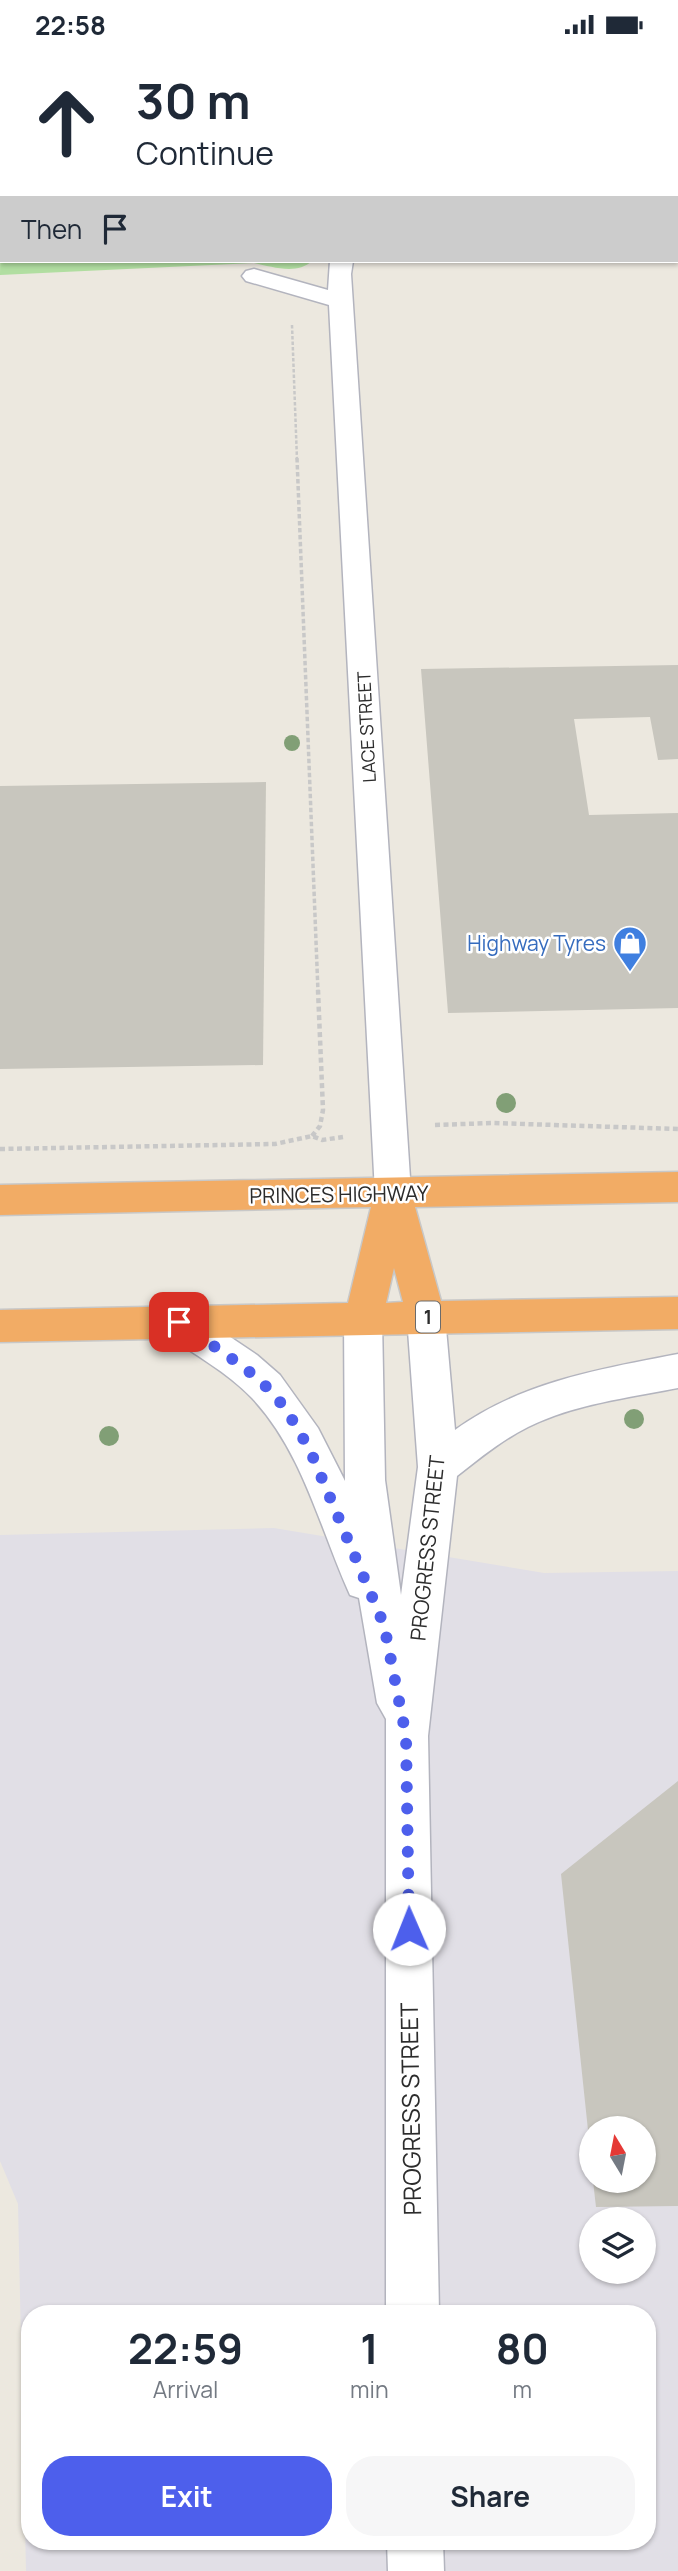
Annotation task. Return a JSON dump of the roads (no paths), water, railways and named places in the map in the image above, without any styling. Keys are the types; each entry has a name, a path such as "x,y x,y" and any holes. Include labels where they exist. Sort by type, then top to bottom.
{"highway":[{"name":"PRINCES HIGHWAY","path":"0,1199 678,1187"},
{"path":"393,1193 426,1317"},
{"path":"363,1319 393,1193"},
{"name":"1","path":"0,1326 678,1313"}],"street":[{"name":"LACE STREET","path":"341,263 341,301 393,1193"},
{"path":"254,276 341,301"},
{"name":"PROGRESS STREET","path":"412,2305 406,1736 438,1467 426,1317"},
{"name":"PROGRESS STREET","path":"363,1319 365,1480 384,1625 406,1736"},
{"path":"179,1322 275,1396 293,1421 309,1448 384,1625"},
{"path":"438,1467 493,1426 528,1408 581,1392 678,1371"},
{"path":"415,2550 416,2571"}],"place":[{"name":"Highway Tyres","path":"630,973"}]}
